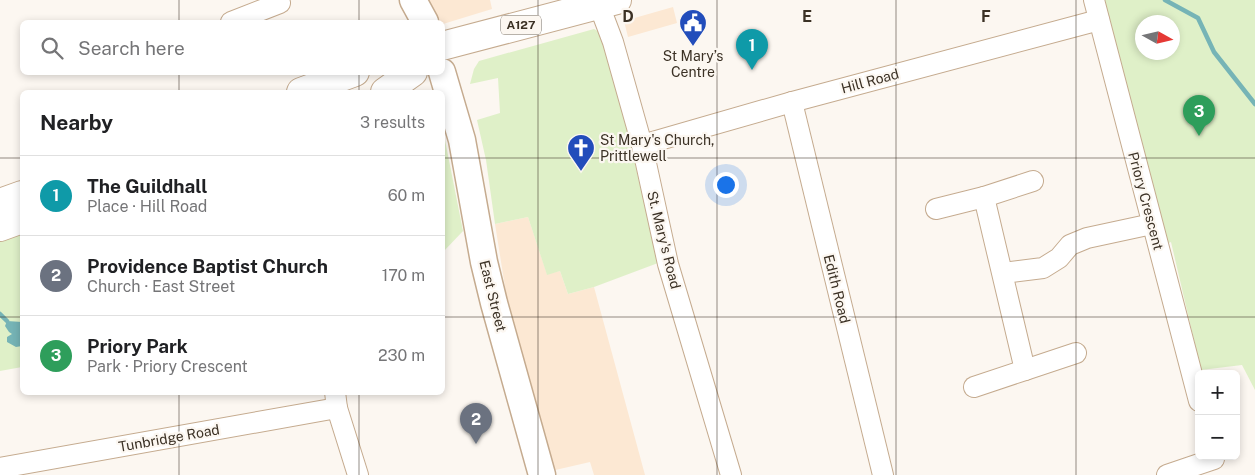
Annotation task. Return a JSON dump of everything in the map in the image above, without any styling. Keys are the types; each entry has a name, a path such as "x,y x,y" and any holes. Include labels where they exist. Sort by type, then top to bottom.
{"highway":[{"name":"A127","path":"445,45 608,2"},
{"path":"306,90 347,75"},
{"path":"388,90 408,75"},
{"path":"0,203 20,196"},
{"path":"0,227 20,220"}],"main road":[{"path":"413,0 424,20"},
{"name":"East Street","path":"442,75 445,90"},
{"name":"East Street","path":"445,92 448,113 466,162 488,278 542,475"}],"street":[{"path":"236,20 280,3 279,0"},
{"name":"Priory Crescent","path":"1094,0 1195,386"},
{"name":"St. Mary's Road","path":"608,2 614,42 642,145 668,264 731,475"},
{"name":"Hill Road","path":"642,145 792,102 1099,20"},
{"name":"Edith Road","path":"792,102 883,475"},
{"path":"936,209 984,197 1033,181"},
{"path":"984,197 1025,370"},
{"path":"1003,273 1043,268 1059,258 1070,245 1087,238 1152,224"},
{"path":"974,386 1076,353"},
{"path":"336,400 358,475"},
{"name":"Tunbridge Road","path":"0,468 336,400"},
{"path":"1167,475 1215,463"}],"shaded area":[{"path":"427,0 490,0 492,9 445,23 445,20 438,20"},
{"path":"673,7 677,23 628,37 624,21"},
{"path":"528,217 547,274 560,271 568,294 594,287 645,475 594,475 590,462 551,471 549,453 506,293 495,224"}],"green space":[{"path":"1100,0 1255,0 1255,390 1242,365 1201,370 1171,242 1164,245"},
{"path":"594,29 601,33 627,129 658,263 594,287 568,294 560,271 547,275 528,217 495,224 486,160 477,120 500,113 498,78 470,84 474,69 479,61"},
{"path":"445,140 463,231 445,250"},
{"path":"20,223 20,367 0,371 0,230"}],"water":[{"path":"7,321 20,322 20,346 16,347 7,342 7,337 12,334 5,326"}],"waterway":[{"path":"1165,0 1198,18 1214,52 1255,104"},
{"path":"0,314 7,321"}],"place":[{"name":"St Mary’s Centre","path":"693,47"},
{"name":"The Guildhall","path":"752,70"},
{"name":"Priory Park","path":"1199,136"},
{"name":"St Mary's Church, Prittlewell","path":"581,172"},
{"name":"Providence Baptist Church","path":"476,444"}]}
